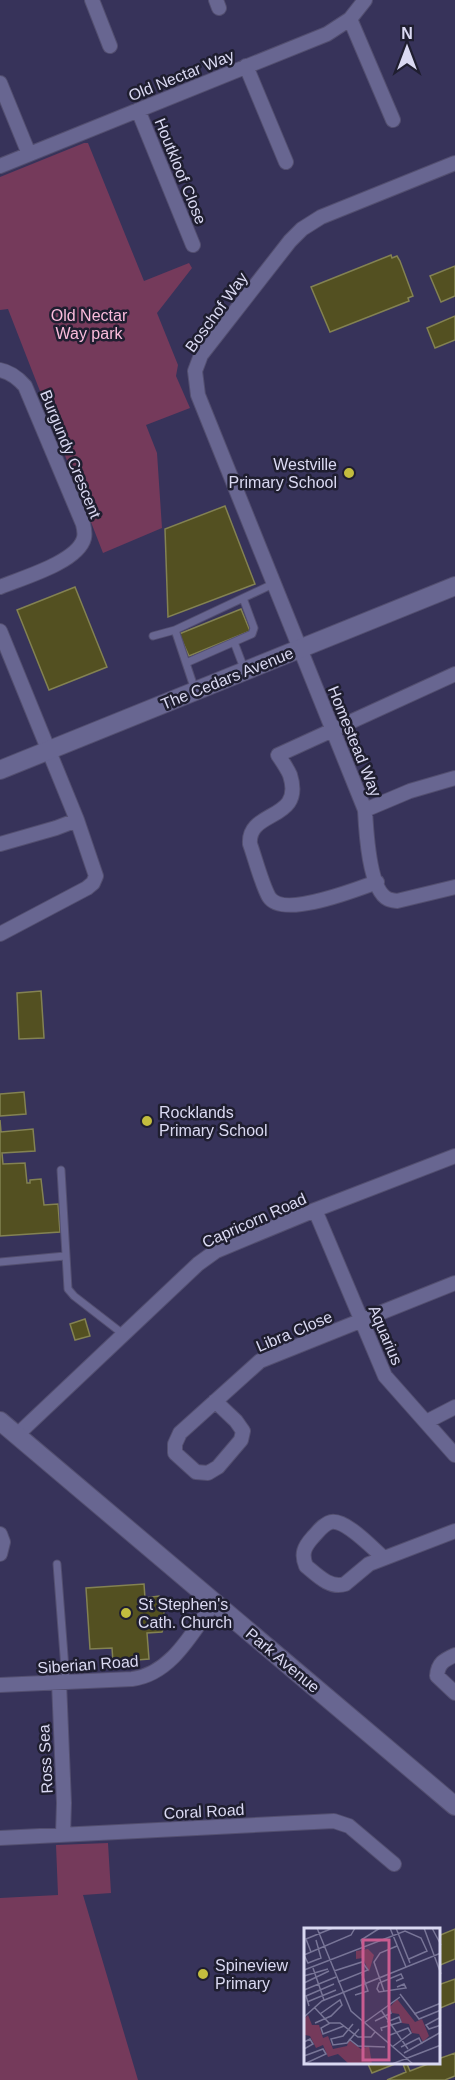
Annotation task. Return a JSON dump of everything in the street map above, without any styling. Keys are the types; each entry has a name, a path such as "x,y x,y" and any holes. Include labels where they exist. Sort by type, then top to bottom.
{"street":[{"path":"92,0 110,46"},
{"name":"Old Nectar Way","path":"0,166 327,34 350,19 365,0"},
{"path":"350,19 393,120"},
{"path":"246,66 286,162"},
{"path":"0,83 29,154"},
{"name":"Houtkloof Close","path":"138,110 193,245"},
{"name":"Boschof Way","path":"300,649 198,395 195,371 201,355 290,241 308,224 455,163"},
{"name":"Burgundy Crescent","path":"0,370 8,371 25,386 83,524 84,537 76,552 62,561 0,586"},
{"name":"The Cedars Avenue","path":"0,770 455,586"},
{"path":"0,631 77,820 96,876 93,883 41,914 0,934"},
{"name":"Homestead Way","path":"300,649 364,810 368,852 377,882"},
{"path":"455,674 380,706 333,731 279,754 289,773 292,785 291,799 280,811 253,827 249,835 250,844 269,897 286,906 327,900 377,882 384,896 389,900 398,901 455,887"},
{"path":"364,810 410,791 455,778"},
{"path":"0,844 77,820"},
{"name":"Capricorn Road","path":"17,1435 198,1264 216,1251 455,1156"},
{"name":"Aquarius","path":"315,1210 385,1376 455,1455"},
{"path":"362,1320 455,1283"},
{"name":"Libra Close","path":"215,1401 243,1431 241,1440 218,1467 203,1473 196,1472 177,1457 175,1444 180,1433 215,1401 260,1361 362,1320"},
{"path":"426,1422 455,1407"},
{"name":"Park Avenue","path":"0,1421 455,1806"},
{"path":"384,1558 340,1522 325,1524 303,1551 306,1566 336,1586 345,1584 367,1566 384,1558 455,1531"},
{"path":"0,1534 3,1542 0,1554"},
{"name":"Siberian Road","path":"0,1685 132,1679 157,1672 172,1659 215,1601"},
{"path":"455,1655 443,1661 438,1667 437,1676 455,1693"},
{"name":"Ross Sea","path":"62,1682 63,1835"},
{"name":"Coral Road","path":"0,1838 334,1821 349,1826 394,1864"}],"lane":[{"path":"153,636 175,630 273,584"},
{"path":"186,663 252,634 254,630 243,598"},
{"path":"175,630 196,691"},
{"path":"234,642 245,671"},
{"path":"61,1170 68,1289 71,1294 123,1334"},
{"path":"0,1262 65,1256"},
{"path":"57,1564 62,1682"}],"green space":[{"name":"Old Nectar Way park","path":"88,143 144,281 189,263 192,268 157,313 178,365 176,376 190,408 146,425 157,453 162,528 103,553 8,309 0,310 0,177"},
{"path":"108,1843 111,1893 83,1895 138,2080 0,2080 0,1898 58,1895 56,1845"}],"building":[{"path":"391,255 392,258 397,256 400,261 413,296 408,298 409,301 330,332 311,287"},
{"path":"455,266 455,296 441,302 430,276"},
{"path":"455,316 455,340 435,348 427,328"},
{"path":"225,506 255,584 168,617 165,529"},
{"path":"75,587 107,667 49,690 17,610"},
{"path":"241,609 250,631 189,656 179,634"},
{"path":"41,991 44,1038 19,1039 17,993"},
{"path":"24,1092 26,1114 0,1116 0,1094"},
{"path":"0,1120 1,1132 33,1129 35,1151 2,1153 3,1164 25,1163 27,1183 30,1183 30,1180 41,1179 44,1205 58,1204 60,1232 0,1236"},
{"path":"85,1319 90,1336 75,1340 70,1324"},
{"name":"St Stephen's Cath. Church","path":"144,1584 145,1598 159,1596 163,1603 165,1624 162,1632 147,1633 149,1659 113,1662 112,1648 90,1649 86,1588"},
{"path":"455,1929 455,1959 440,1965 440,1935"},
{"path":"455,1979 455,2002 440,2008 440,1984"},
{"path":"455,2053 455,2076 445,2080 387,2080 406,2072 403,2065 407,2065 410,2071 425,2065 440,2065 440,2058"},
{"path":"368,2065 392,2065 372,2073"}],"place":[{"name":"Westville Primary School","path":"349,473"},
{"name":"Rocklands Primary School","path":"147,1121"},
{"name":"St Stephen's Cath. Church","path":"126,1613"},
{"name":"Spineview Primary","path":"203,1974"}]}
